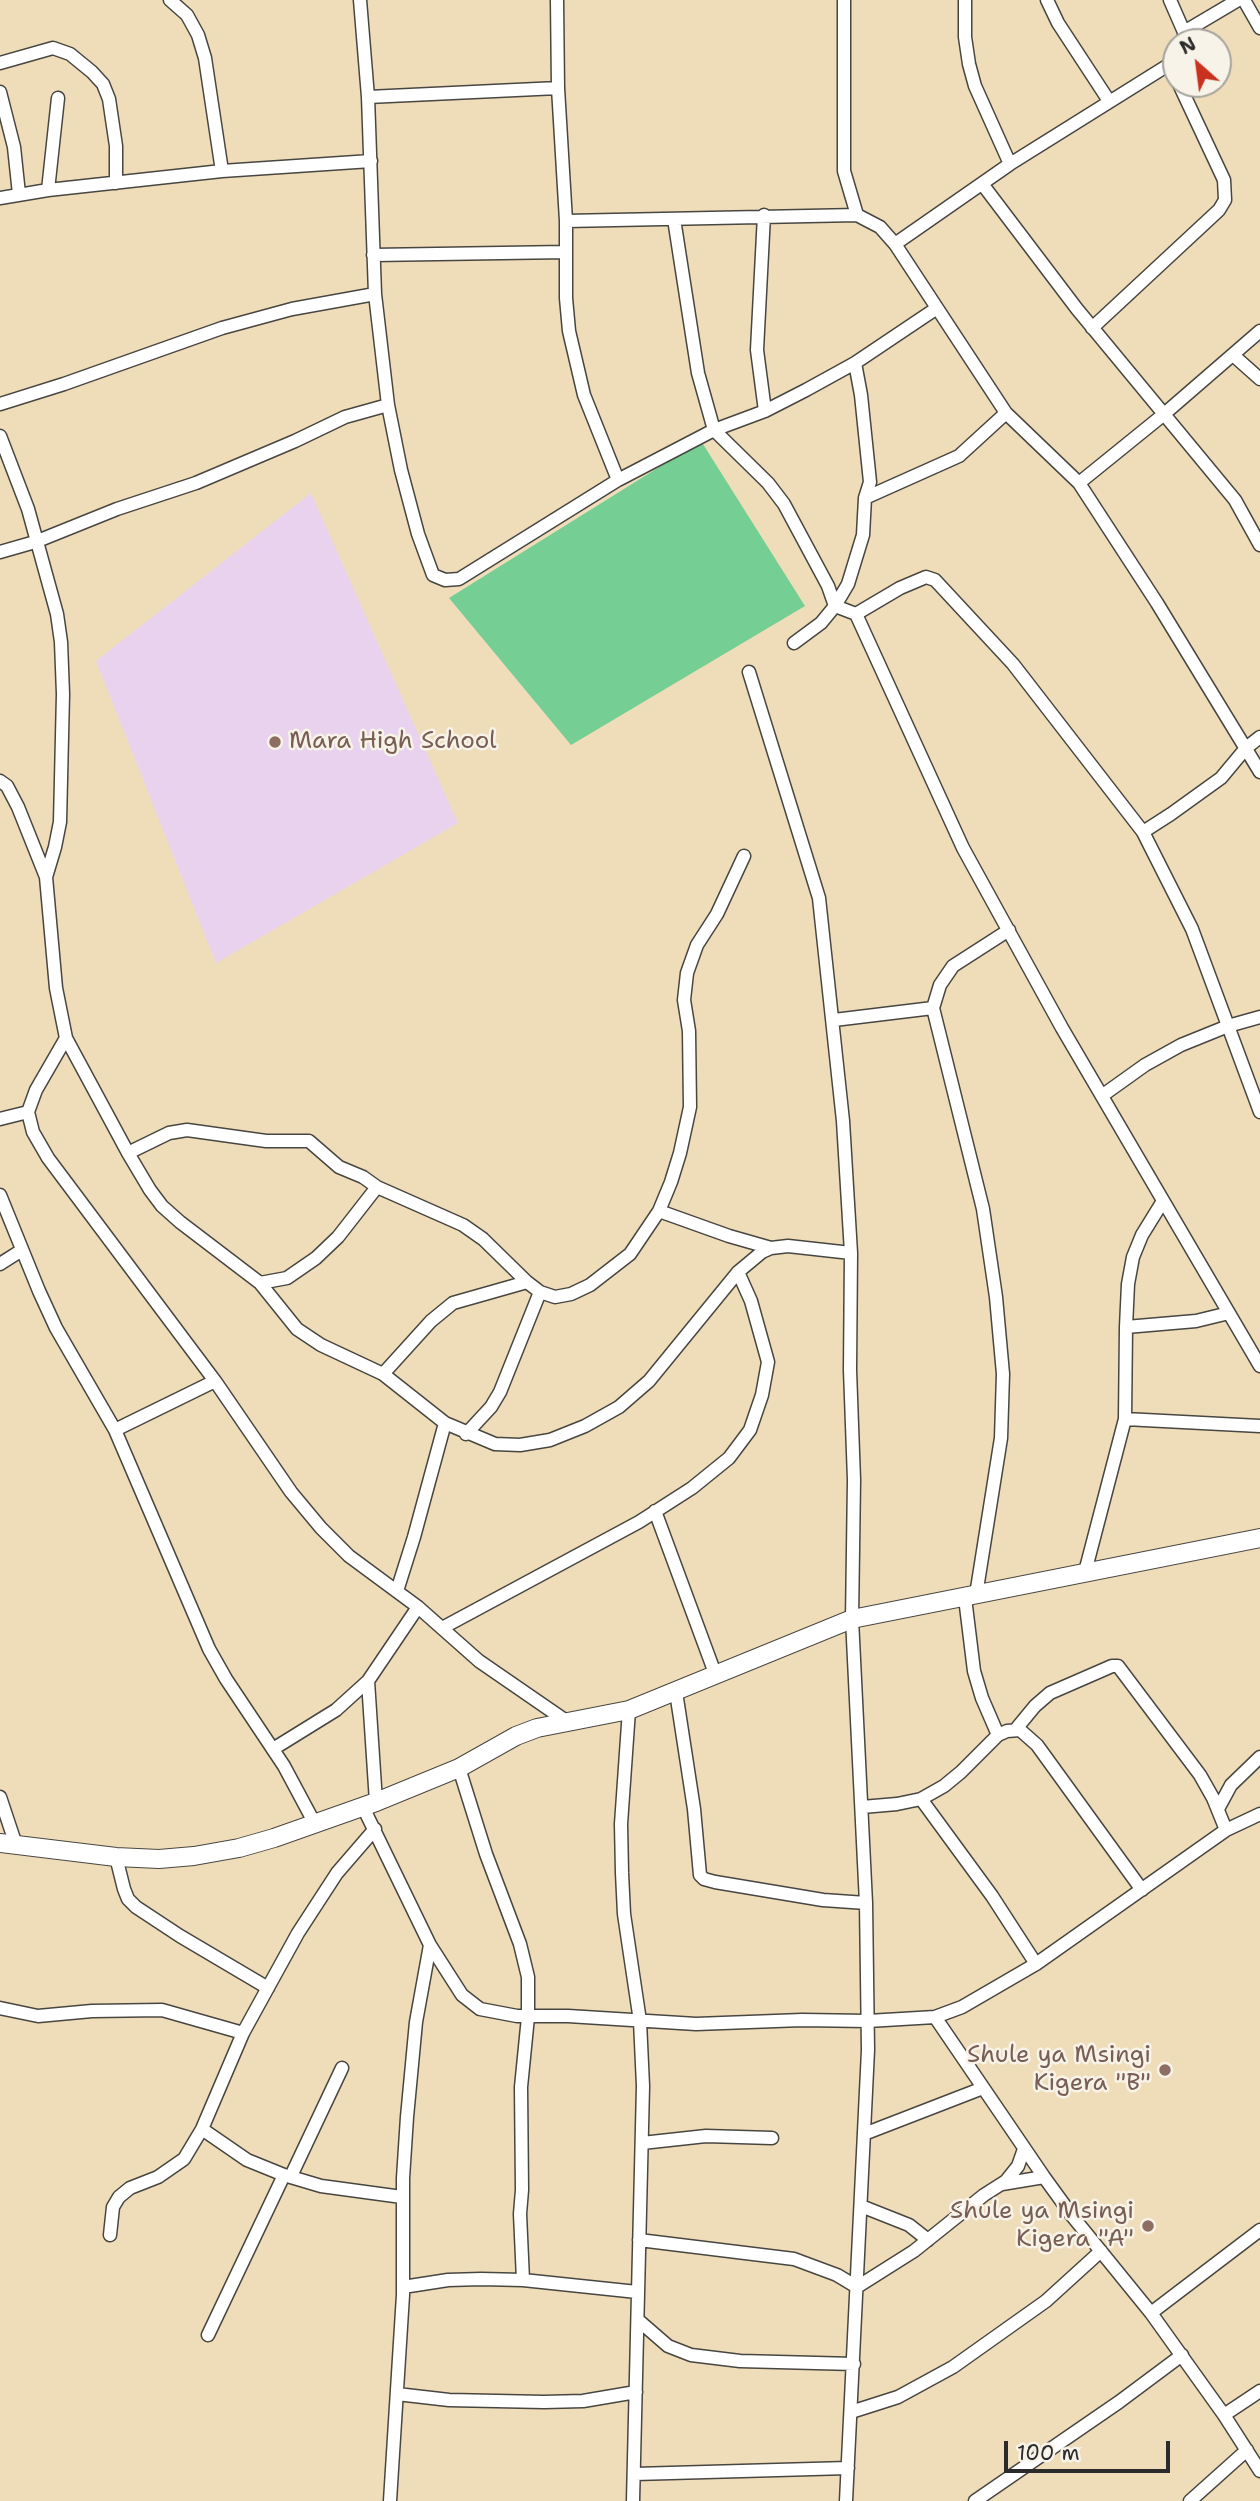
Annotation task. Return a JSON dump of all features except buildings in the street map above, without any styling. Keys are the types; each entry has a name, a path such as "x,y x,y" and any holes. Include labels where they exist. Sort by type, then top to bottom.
{"street":[{"path":"170,0 187,15 198,35 205,58 222,172"},
{"path":"360,0 368,97 375,294 388,405 401,470 418,534 433,575 445,580 459,579 469,574 618,480 714,430 765,411 855,363 937,308"},
{"path":"557,0 558,88 566,220 566,298 575,363 587,405 618,480"},
{"path":"844,0 844,171 857,215"},
{"path":"965,0 965,37 975,86 1010,164"},
{"path":"1047,0 1058,23 1109,101"},
{"path":"1170,0 1181,28"},
{"path":"1198,28 1241,0 1260,27"},
{"path":"0,63 53,48 70,54 92,72 103,84 108,99 116,146 116,183"},
{"path":"895,244 984,185 1010,164 1162,68"},
{"path":"368,97 558,88"},
{"path":"0,92 14,147 19,194"},
{"path":"48,190 58,98"},
{"path":"1092,328 1219,210 1225,200 1224,180 1186,98"},
{"path":"0,198 48,190 222,172 371,161"},
{"path":"984,185 1092,328 1235,500 1260,545"},
{"path":"764,215 757,349 765,411"},
{"path":"566,220 857,215 880,227 895,244 1006,413 1079,483 1157,603 1260,772"},
{"path":"674,219 698,373 714,430 768,483 784,505 828,586 835,606 856,614 963,848 1062,1028 1260,1366"},
{"path":"373,256 566,252"},
{"path":"0,404 222,328 292,309 375,294"},
{"path":"1079,483 1260,331"},
{"path":"1233,355 1260,379"},
{"path":"794,643 821,623 835,606 848,584 863,535 865,498 870,482 855,363"},
{"path":"0,552 35,542 117,509 219,474 295,442 345,417 388,405"},
{"path":"865,498 959,456 1006,413"},
{"path":"0,436 28,509 57,614 63,673 60,822 46,877"},
{"path":"856,614 926,576 935,580 1013,664 1143,832 1192,929 1260,1112"},
{"path":"749,673 819,898 834,1020 851,1253 850,1370 854,1480 852,1619 866,1903 868,2021 846,2501"},
{"path":"1143,832 1221,778 1246,748 1260,737"},
{"path":"0,781 7,786 18,807 46,877 56,988 66,1038 128,1153 162,1206 260,1283 297,1329 321,1345 383,1374 446,1423 466,1434 495,1444 520,1445 585,1426 620,1407 649,1381 738,1272 752,1259 771,1248"},
{"path":"128,1153 169,1133 187,1130 256,1140 309,1141 338,1167 463,1225 498,1252 540,1292 555,1297 572,1294 608,1273 630,1254 659,1210 680,1153 690,1107 689,1031 684,1000 687,972 696,945 718,914 744,856"},
{"path":"998,1735 974,1671 971,1596 1001,1438 1003,1374 996,1297 983,1209 933,1008 940,985 953,966 1009,930"},
{"path":"834,1020 933,1008"},
{"path":"1103,1095 1144,1065 1181,1045 1228,1026 1260,1017"},
{"path":"66,1038 36,1090 28,1112 33,1132 48,1158 215,1381 291,1492 349,1556 418,1606 479,1661 569,1723"},
{"path":"0,1119 28,1112"},
{"path":"260,1283 288,1278 316,1258 338,1237 377,1187"},
{"path":"0,1195 56,1328 115,1430 209,1649 273,1749 315,1824"},
{"path":"1085,1572 1125,1419 1128,1284 1133,1257 1163,1201"},
{"path":"659,1210 729,1236 771,1248 788,1246 851,1253"},
{"path":"0,1264 22,1250"},
{"path":"442,1628 655,1511 692,1488 729,1458 750,1430 762,1395 768,1362 751,1301 738,1272"},
{"path":"383,1374 431,1321 453,1303 527,1282"},
{"path":"466,1434 491,1407 500,1392 540,1292"},
{"path":"1126,1326 1183,1322 1229,1313"},
{"path":"115,1430 215,1381"},
{"path":"1125,1419 1260,1426"},
{"path":"397,1591 446,1423"},
{"path":"655,1511 716,1676"},
{"path":"0,1797 8,1844 116,1857 159,1858 194,1856 239,1848 369,1804 458,1768 516,1736 537,1728 629,1710 852,1619 1260,1538"},
{"path":"273,1749 336,1710 368,1681 418,1606"},
{"path":"862,1807 897,1804 921,1798 944,1786 998,1735 1016,1729 1044,1697 1116,1665 1125,1673 1185,1754 1211,1793 1226,1830"},
{"path":"368,1681 369,1804 374,1829 430,1945 452,1982 469,2001 489,2011 528,2017 568,2016 696,2024 935,2017 962,2007 1036,1964 1226,1830 1260,1814"},
{"path":"676,1692 694,1809 700,1874 704,1879 823,1900 866,1903"},
{"path":"629,1710 621,1812 622,1873 624,1914 640,2021 642,2143 633,2501"},
{"path":"1016,1729 1024,1732 1037,1745 1142,1890"},
{"path":"1218,1809 1231,1785 1260,1757"},
{"path":"458,1768 486,1854 520,1944 528,1977 528,2017 522,2077 520,2214 523,2280"},
{"path":"921,1798 992,1896 1036,1964"},
{"path":"110,2235 113,2207 119,2197 130,2188 173,2168 184,2159 202,2129 243,2033 316,1903 374,1829"},
{"path":"116,1857 124,1889 128,1899 136,1907 268,1988"},
{"path":"390,2501 403,2287 402,2197 407,2117 416,2022 430,1945"},
{"path":"0,2008 38,2016 92,2011 162,2010 243,2033"},
{"path":"935,2017 1044,2177 1182,2355 1260,2471"},
{"path":"208,2335 342,2068"},
{"path":"864,2134 983,2088"},
{"path":"202,2129 247,2160 288,2176 321,2186 402,2197"},
{"path":"642,2143 706,2136 772,2138"},
{"path":"857,2287 928,2240 984,2194 1002,2184 1018,2166 1024,2149"},
{"path":"1002,2184 1044,2177"},
{"path":"861,2206 909,2225 928,2240"},
{"path":"1151,2313 1260,2230"},
{"path":"639,2240 794,2259 838,2275 857,2287"},
{"path":"851,2412 898,2397 953,2367 1046,2301 1101,2251"},
{"path":"403,2287 448,2280 523,2280 637,2292"},
{"path":"638,2320 668,2346 691,2355 740,2361 854,2364"},
{"path":"975,2501 1182,2355"},
{"path":"1224,2415 1260,2391"},
{"path":"397,2394 449,2400 544,2402 583,2401 636,2392"},
{"path":"1190,2501 1247,2450"},
{"path":"635,2474 848,2468"}],"shaded area":[{"name":"Mara High School","path":"311,493 458,823 216,963 96,661"}],"green space":[{"path":"701,441 805,606 571,745 449,598"}],"place":[{"name":"Mara High School","path":"275,742"},
{"name":"Shule ya Msingi Kigera \"B\"","path":"1165,2070"},
{"name":"Shule ya Msingi Kigera \"A\"","path":"1148,2226"}]}
